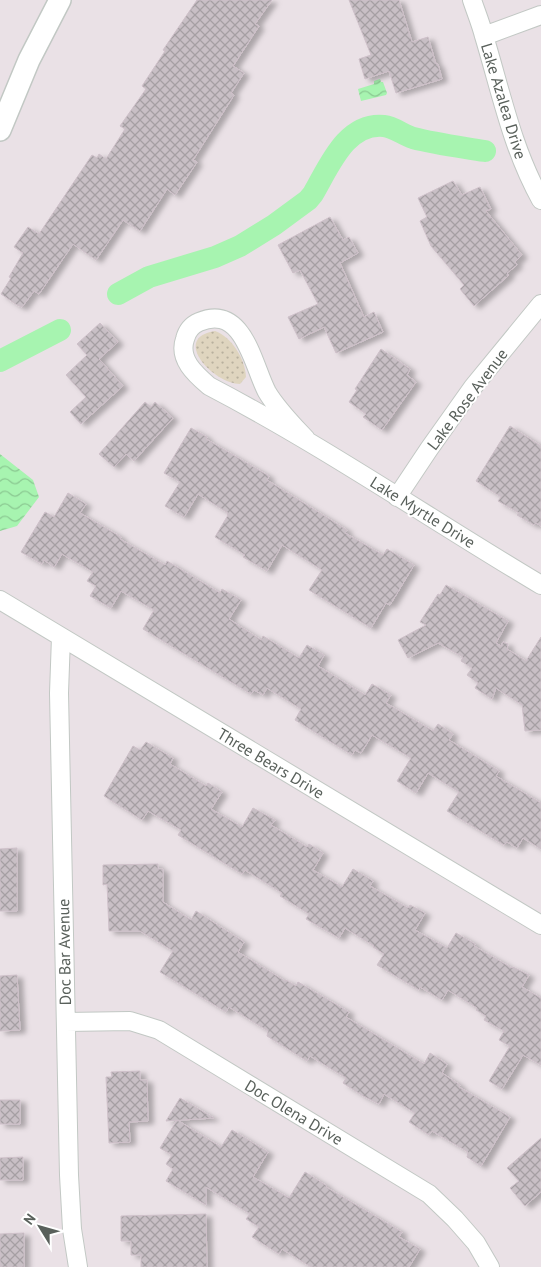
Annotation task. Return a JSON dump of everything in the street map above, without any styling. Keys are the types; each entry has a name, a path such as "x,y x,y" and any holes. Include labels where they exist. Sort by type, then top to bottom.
{"street":[{"path":"0,130 30,60 60,0"},
{"name":"Lake Azalea Drive","path":"472,0 512,134 528,176 541,200"},
{"path":"484,36 541,16"},
{"name":"Lake Rose Avenue","path":"397,497 473,387 541,304"},
{"name":"Lake Myrtle Drive","path":"306,439 267,392 253,355 242,335 234,326 218,320 200,321 193,326 186,334 183,344 184,354 188,365 209,386 306,439 541,585"},
{"name":"Three Bears Drive","path":"0,600 541,925"},
{"name":"Doc Bar Avenue","path":"62,637 59,693 69,1175 72,1229 78,1267"},
{"name":"Doc Olena Drive","path":"66,1022 130,1021 159,1030 428,1194 455,1219 476,1243 490,1267"}],"shaded area":[{"path":"215,331 232,343 240,356 246,377 240,384 219,377 201,360 196,351 196,342 202,335"}],"water":[{"path":"380,79 383,82 386,95 361,101 358,89 374,84 374,81"},
{"path":"0,454 33,480 39,497 17,526 0,531"}],"building":[{"path":"197,0 272,0 255,24 259,26 233,66 244,73 231,93 234,95 193,160 197,162 175,195 167,189 140,231 123,220 96,260 73,244 39,294 34,291 22,307 17,305 1,294 23,253 14,247 28,227 39,234 92,155 97,158 99,154 106,159 125,129 120,126 146,89 142,86 165,51 163,50"},
{"path":"349,0 399,0 412,42 428,37 442,79 396,93 389,71 365,79 359,59 371,55"},
{"path":"453,181 462,195 480,187 491,209 486,211 522,255 515,262 517,265 507,273 509,275 474,306 460,289 464,285 431,246 420,221 427,217 418,198"},
{"path":"330,217 343,240 349,237 358,253 340,263 364,317 374,312 383,332 336,353 324,327 299,339 288,317 318,304 300,270 293,273 278,245"},
{"path":"100,323 118,342 99,359 123,386 81,424 70,412 86,397 66,375 87,355 77,344"},
{"path":"381,349 410,369 407,375 416,382 382,430 363,417 366,414 349,402 357,390 355,389"},
{"path":"145,402 151,407 155,402 173,418 134,461 126,454 114,467 99,454"},
{"path":"510,426 541,446 541,526 536,523 534,525 517,515 519,513 498,501 501,497 476,481"},
{"path":"191,428 207,437 206,439 269,476 267,480 347,530 345,533 383,555 387,549 414,565 390,605 386,603 371,628 309,590 322,570 282,545 267,571 215,537 228,513 198,494 184,517 165,506 180,482 164,473"},
{"path":"68,493 86,504 80,513 121,537 120,539 165,565 167,561 220,593 222,589 241,600 229,619 261,640 263,636 299,658 307,645 324,655 318,666 365,695 372,684 391,695 386,703 433,731 438,724 453,734 449,740 499,771 496,776 541,803 541,849 523,838 517,848 507,842 504,845 447,811 459,792 428,773 416,793 397,781 411,758 372,735 361,753 355,750 352,755 295,720 301,709 267,688 263,695 254,690 251,694 143,629 154,610 121,591 111,608 90,596 96,586 87,581 93,572 62,554 54,567 44,560 42,564 21,552 45,512 54,517"},
{"path":"446,585 508,621 496,643 501,646 503,642 508,644 507,649 526,661 541,637 541,730 525,731 522,705 496,688 492,699 475,688 478,683 467,675 472,668 461,661 463,657 438,643 408,658 398,640 426,625 420,622"},
{"path":"146,742 173,758 170,764 206,786 208,783 222,792 211,809 242,827 253,808 275,820 271,825 307,847 309,844 323,853 313,870 342,887 353,869 373,881 370,886 408,908 410,905 425,913 415,930 447,948 456,933 512,968 529,975 522,987 541,998 541,1065 523,1055 502,1089 489,1081 510,1046 499,1040 504,1031 484,1020 486,1016 476,1010 477,1008 448,990 442,1000 420,987 419,990 377,965 384,954 345,928 339,938 306,919 309,914 280,896 282,893 245,870 242,874 178,835 181,830 148,811 142,820 104,796 133,746 140,750"},
{"path":"17,848 17,911 0,911 0,849"},
{"path":"158,864 158,869 163,869 163,902 191,920 196,911 244,942 238,952 285,981 296,986 298,982 349,1012 346,1017 424,1064 430,1053 447,1064 442,1073 460,1085 459,1087 510,1117 481,1166 467,1157 468,1152 432,1131 429,1135 409,1122 415,1113 384,1094 379,1104 363,1096 343,1083 346,1078 310,1056 307,1061 267,1036 268,1031 229,1007 226,1012 160,972 173,951 140,931 109,931 107,884 103,885 103,865"},
{"path":"17,975 20,1030 0,1031 0,976"},
{"path":"140,1071 140,1080 147,1080 148,1121 129,1122 130,1142 109,1143 106,1077 112,1077 111,1072"},
{"path":"180,1098 214,1118 166,1121"},
{"path":"0,1100 20,1100 20,1124 0,1124"},
{"path":"177,1120 221,1147 232,1130 268,1152 253,1177 289,1198 305,1172 326,1187 402,1232 399,1237 420,1249 409,1267 311,1267 282,1249 279,1254 252,1237 259,1227 246,1219 250,1214 206,1187 206,1205 166,1181 173,1169 166,1164 172,1155 160,1148"},
{"path":"541,1138 541,1192 525,1206 510,1188 519,1181 507,1168"},
{"path":"23,1157 23,1180 0,1180 0,1158"},
{"path":"206,1214 207,1267 141,1267 141,1255 131,1255 131,1241 121,1241 121,1216"},
{"path":"24,1233 24,1267 0,1267 0,1234"}],"waterway":[{"path":"118,294 149,277 215,257 240,246 274,225 308,200 340,148 359,131 371,127 384,126 413,138 485,151"},
{"path":"0,361 60,330"}]}
